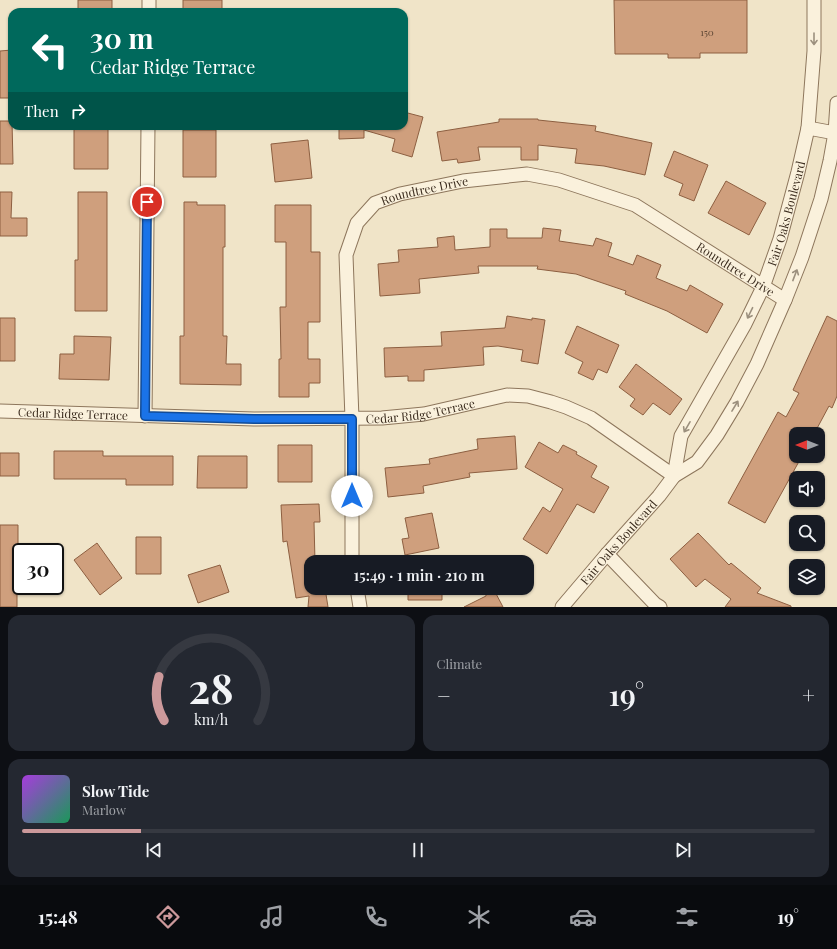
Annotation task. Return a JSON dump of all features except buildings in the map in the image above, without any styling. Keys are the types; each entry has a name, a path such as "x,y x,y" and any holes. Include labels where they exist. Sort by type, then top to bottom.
{"street":[{"name":"Fair Oaks Boulevard","path":"674,476 681,436 745,324 763,286 780,239 808,128 814,51 814,0"},
{"name":"Fair Oaks Boulevard","path":"562,607 659,496 674,476 697,462 737,402 757,364 802,257 821,199 830,161 835,133 837,103"},
{"path":"808,128 835,133"},
{"path":"145,416 148,130"},
{"name":"Roundtree Drive","path":"352,555 352,419 346,255 357,223 375,203 400,194 463,181 527,174 559,180 635,205 785,300"},
{"name":"Cedar Ridge Terrace","path":"0,411 254,419 352,419 424,414 507,395 528,396 566,407 591,418 674,476"},
{"path":"607,554 655,604 660,607"},
{"path":"358,595 360,607"}],"route":[{"path":"147,202 145,416 254,419 352,419 352,496"}]}
